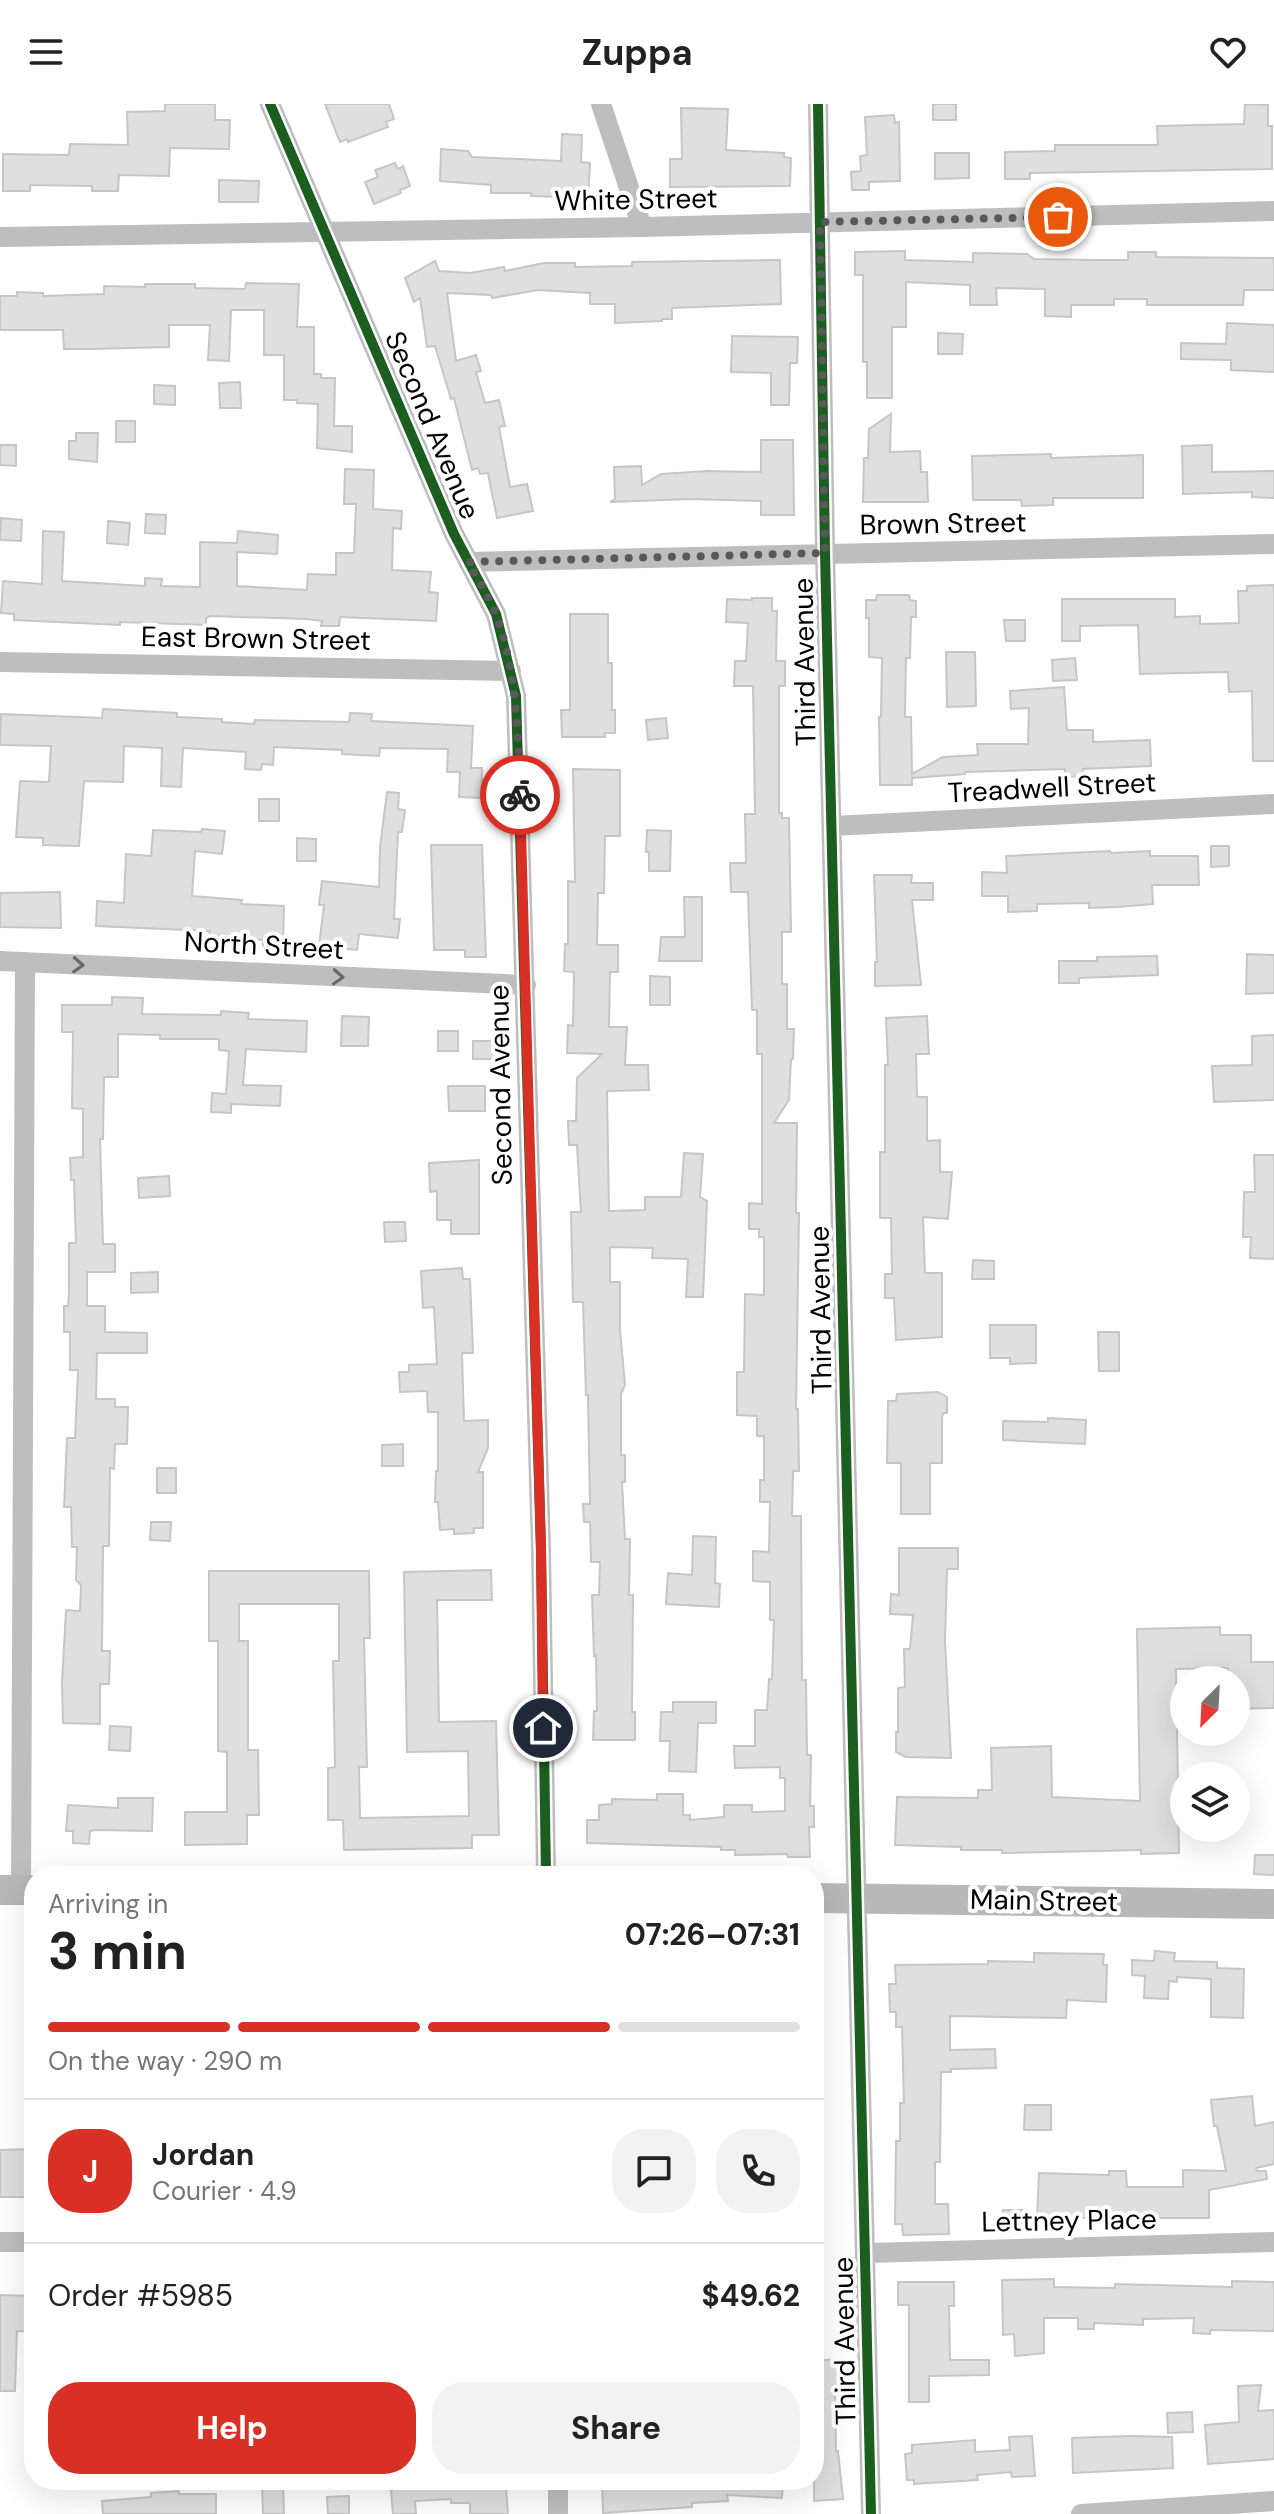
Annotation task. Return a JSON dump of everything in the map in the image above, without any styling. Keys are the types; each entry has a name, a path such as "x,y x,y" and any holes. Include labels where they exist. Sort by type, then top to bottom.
{"street":[{"name":"Second Avenue","path":"270,104 454,534 496,614 516,696 526,985 546,1866"},
{"path":"601,104 642,227"},
{"name":"Third Avenue","path":"818,104 825,553 871,2514"},
{"name":"White Street","path":"0,237 642,227 1274,211"},
{"name":"Brown Street","path":"468,562 1274,544"},
{"name":"East Brown Street","path":"0,662 511,671"},
{"name":"Treadwell Street","path":"832,826 1274,804"},
{"name":"North Street","path":"0,961 526,985"},
{"path":"18,1890 25,962"},
{"name":"Main Street","path":"824,1898 1274,1904"},
{"path":"0,2242 24,2242"},
{"name":"Lettney Place","path":"866,2253 1274,2242"},
{"path":"558,2490 558,2514"},
{"path":"1081,2514 1274,2501"}],"building":[{"path":"165,104 215,104 215,120 230,120 229,149 170,148 169,176 119,175 118,191 92,191 92,186 30,185 30,191 3,191 3,154 69,155 70,144 128,145 127,112 165,111"},
{"path":"325,104 389,104 394,119 386,122 388,127 340,142"},
{"path":"933,104 956,104 956,120 933,120"},
{"path":"1245,104 1268,105 1268,126 1272,126 1272,169 1030,173 1030,179 1005,179 1005,152 1055,151 1055,145 1158,145 1157,126 1244,124"},
{"path":"681,108 728,109 726,150 784,153 784,157 791,158 790,186 670,187 670,159 682,159"},
{"path":"894,115 895,123 899,122 900,181 869,182 869,190 852,190 851,172 861,171 860,156 867,155 865,117"},
{"path":"562,134 582,135 581,162 590,163 588,198 491,193 491,185 440,181 441,149 468,151 472,157 561,161"},
{"path":"935,153 969,153 969,178 935,179"},
{"path":"395,163 398,169 403,166 410,186 374,204 365,182 378,177 375,170"},
{"path":"219,180 259,181 258,202 219,202"},
{"path":"905,251 905,260 973,262 973,253 1027,254 1034,259 1128,260 1128,252 1156,252 1156,257 1274,258 1274,290 1244,290 1243,305 1147,305 1147,299 1114,299 1114,305 1071,305 1071,317 1045,316 1045,289 996,288 997,305 970,305 970,285 906,282 906,327 892,327 892,398 867,398 867,362 863,362 863,275 855,275 855,252"},
{"path":"780,260 781,304 672,308 672,319 662,321 615,323 615,304 590,304 590,293 538,290 492,298 491,295 447,293 456,361 476,355 481,371 476,372 485,403 499,400 505,426 499,427 510,487 527,484 533,511 497,518 488,473 480,474 478,468 472,470 454,398 451,399 435,346 427,347 420,298 414,302 405,278 435,261 439,271 470,273 504,267 505,271 544,263 575,263 575,267 632,266 632,262"},
{"path":"246,283 299,284 297,327 314,327 314,374 321,374 321,378 335,378 334,426 352,426 352,452 317,448 318,404 284,400 284,355 264,355 264,310 231,310 229,361 208,360 210,325 169,325 169,347 91,349 64,349 63,330 0,330 0,296 17,296 17,292 43,293 43,296 104,294 104,286 145,287 145,284 195,284 195,288 245,289"},
{"path":"1227,323 1274,325 1274,372 1231,370 1231,360 1181,359 1181,343 1226,344"},
{"path":"938,333 963,334 962,354 938,354"},
{"path":"732,336 798,337 797,363 790,363 789,405 771,405 771,373 731,372"},
{"path":"240,382 241,408 220,408 219,383"},
{"path":"154,385 175,386 175,405 154,404"},
{"path":"891,414 890,452 920,451 921,472 927,472 928,502 863,502 864,458 868,458 869,429"},
{"path":"116,421 135,421 135,442 116,442"},
{"path":"76,433 98,433 97,462 69,459 69,441 76,441"},
{"path":"761,440 793,440 794,515 761,515 761,501 690,499 610,502 615,499 614,467 641,466 642,485 661,474 761,472"},
{"path":"0,445 16,445 16,466 0,465"},
{"path":"1212,445 1212,472 1274,471 1274,498 1252,497 1252,492 1183,494 1182,446"},
{"path":"1051,454 1051,458 1143,455 1143,498 1053,498 1053,505 1022,506 1021,500 973,500 972,456"},
{"path":"345,469 374,470 373,509 402,511 401,529 393,528 392,570 431,572 429,592 438,593 436,621 340,617 339,626 321,626 322,621 307,619 210,616 206,618 206,625 120,622 120,625 14,620 14,614 1,613 3,581 42,584 43,531 64,532 62,581 145,586 145,578 162,579 161,586 200,587 200,542 237,543 238,531 278,535 277,554 237,552 237,586 307,590 308,574 336,575 336,553 354,553 356,504 344,504"},
{"path":"146,514 166,515 165,534 145,533"},
{"path":"1,518 22,520 21,541 0,540"},
{"path":"108,521 130,523 128,545 107,543"},
{"path":"1274,585 1274,761 1253,761 1252,691 1229,692 1228,672 1140,674 1138,625 1080,626 1080,641 1062,641 1062,599 1175,599 1175,617 1200,616 1200,624 1239,623 1238,591 1247,591 1247,586"},
{"path":"877,595 909,595 910,600 916,601 916,617 911,617 910,658 906,658 905,717 911,717 912,774 943,757 978,755 977,744 1028,744 1029,708 1011,709 1010,691 1064,687 1067,730 1093,730 1093,742 1150,740 1151,766 1083,769 1083,776 1065,777 1065,769 965,772 912,778 912,785 880,785 882,658 869,657 869,618 866,618 866,600 876,600"},
{"path":"772,598 772,611 777,611 776,661 785,661 785,686 779,686 779,813 782,813 782,818 789,818 791,932 782,932 782,984 787,984 787,1029 794,1029 789,1100 774,1123 797,1123 796,1409 799,1471 793,1471 792,1516 801,1516 802,1680 806,1680 807,1755 811,1755 810,1806 814,1806 814,1827 809,1827 810,1857 735,1855 735,1850 721,1850 721,1847 587,1843 587,1820 599,1820 599,1805 612,1804 612,1799 657,1800 657,1794 683,1794 683,1815 690,1815 690,1820 724,1817 724,1805 752,1805 752,1812 785,1811 785,1778 780,1778 780,1767 735,1768 734,1746 755,1746 755,1710 767,1710 769,1679 772,1679 774,1620 770,1620 770,1582 753,1581 753,1551 769,1552 770,1502 760,1502 760,1480 764,1480 764,1436 757,1436 757,1416 737,1415 737,1372 744,1372 745,1294 764,1295 764,1237 759,1237 759,1229 749,1229 749,1203 762,1204 762,1054 757,1054 757,1010 752,1010 748,892 731,892 730,863 746,863 745,814 755,814 753,686 734,686 735,661 746,661 748,623 726,622 727,599"},
{"path":"570,614 608,614 608,663 612,663 615,733 605,733 605,737 562,737 561,710 570,710"},
{"path":"1004,620 1025,620 1025,641 1006,641"},
{"path":"946,652 975,652 976,706 947,707"},
{"path":"1075,658 1077,680 1053,681 1052,660"},
{"path":"103,709 177,713 177,717 254,724 255,720 349,722 350,713 372,714 371,721 473,726 471,768 482,768 481,798 459,797 460,772 447,772 448,749 380,748 379,756 342,754 342,750 274,747 273,765 262,764 261,770 245,769 246,752 183,748 181,787 161,786 162,748 124,746 123,782 84,781 79,846 43,845 43,838 16,837 20,781 49,782 51,746 0,745 1,714 102,718"},
{"path":"666,718 668,738 648,740 646,720"},
{"path":"573,769 620,770 620,836 605,836 604,893 598,893 597,945 618,945 618,972 610,972 609,1027 627,1027 625,1065 648,1065 649,1090 607,1091 609,1211 645,1210 645,1197 681,1197 684,1153 703,1154 700,1197 707,1201 703,1297 686,1297 688,1259 652,1258 653,1248 610,1247 610,1282 620,1282 625,1385 621,1394 621,1455 625,1455 625,1482 622,1482 625,1539 630,1539 629,1595 633,1595 632,1712 635,1712 635,1740 593,1740 594,1711 597,1711 592,1595 599,1595 600,1562 591,1562 590,1522 584,1522 583,1504 590,1504 588,1395 583,1302 573,1302 571,1212 581,1212 577,1145 569,1145 568,1121 576,1121 577,1078 602,1054 567,1053 568,1025 573,1026 574,972 564,971 565,944 568,944 568,881 575,882"},
{"path":"387,792 399,793 398,809 405,810 402,832 398,832 394,919 400,919 398,938 359,934 357,950 319,946 324,905 319,905 322,881 379,887"},
{"path":"259,799 279,799 279,821 259,821"},
{"path":"202,829 225,831 222,854 195,851 192,896 242,900 241,904 284,906 283,946 263,946 263,940 209,935 210,931 96,926 97,901 124,903 126,854 151,856 153,830 201,832"},
{"path":"647,830 671,831 670,871 649,871"},
{"path":"297,838 316,839 316,861 297,861"},
{"path":"431,845 482,845 486,957 465,957 465,950 434,950"},
{"path":"1211,846 1229,846 1229,866 1211,867"},
{"path":"1150,851 1150,856 1198,856 1199,885 1152,885 1153,904 1117,907 1089,908 1089,903 1037,904 1037,911 1008,912 1008,896 982,896 982,872 1007,873 1006,856"},
{"path":"874,875 912,875 911,883 933,883 933,900 912,900 921,985 875,986"},
{"path":"60,892 61,928 0,927 0,893"},
{"path":"684,897 702,897 702,961 659,961 661,937 685,937"},
{"path":"1247,954 1274,955 1274,993 1246,994"},
{"path":"1157,956 1158,975 1079,978 1079,983 1059,983 1059,961"},
{"path":"650,976 670,977 670,1005 650,1005"},
{"path":"112,997 143,998 142,1014 221,1015 221,1011 249,1013 248,1019 307,1021 306,1052 246,1049 243,1085 281,1086 280,1106 231,1104 231,1113 211,1112 212,1093 226,1094 229,1051 219,1050 219,1039 160,1039 160,1035 118,1034 118,1077 104,1077 103,1139 100,1139 103,1244 115,1244 115,1272 87,1272 87,1306 105,1306 105,1332 147,1333 147,1353 97,1353 96,1399 115,1399 115,1407 128,1407 127,1444 115,1444 114,1469 110,1468 109,1546 103,1546 102,1651 110,1651 109,1684 100,1684 100,1724 63,1723 66,1610 80,1611 81,1585 76,1580 77,1547 72,1547 71,1507 64,1507 67,1438 75,1438 78,1370 70,1370 70,1332 64,1332 64,1306 68,1306 69,1243 76,1243 74,1180 71,1180 70,1158 83,1157 83,1109 72,1108 73,1032 62,1032 62,1005 112,1005"},
{"path":"342,1016 369,1017 368,1046 341,1046"},
{"path":"927,1016 929,1054 916,1054 917,1097 927,1097 927,1141 940,1140 940,1172 952,1172 948,1219 923,1217 925,1273 942,1273 942,1337 896,1340 894,1298 885,1298 885,1274 892,1274 891,1218 880,1218 880,1152 885,1152 885,1065 888,1065 886,1018"},
{"path":"438,1031 458,1031 458,1051 438,1051"},
{"path":"1274,1035 1274,1100 1214,1102 1212,1066 1252,1065 1252,1036"},
{"path":"473,1041 497,1041 497,1059 473,1059"},
{"path":"448,1086 485,1086 485,1111 449,1111"},
{"path":"1254,1155 1274,1155 1274,1259 1250,1258 1251,1237 1243,1237 1244,1192 1255,1192"},
{"path":"479,1160 479,1234 451,1234 451,1220 437,1220 437,1191 430,1192 429,1163"},
{"path":"169,1176 170,1196 139,1198 138,1178"},
{"path":"384,1222 405,1222 406,1241 385,1242"},
{"path":"973,1260 994,1261 994,1279 972,1279"},
{"path":"462,1268 463,1279 470,1279 473,1353 462,1353 464,1421 488,1420 488,1448 478,1472 483,1472 483,1528 474,1528 474,1533 454,1534 454,1529 440,1530 438,1502 435,1502 438,1412 428,1412 427,1391 400,1392 399,1372 409,1372 409,1365 437,1364 434,1307 423,1308 421,1271"},
{"path":"158,1272 158,1292 131,1293 131,1273"},
{"path":"990,1325 1036,1325 1036,1363 1010,1364 1010,1358 990,1358"},
{"path":"1098,1332 1119,1332 1119,1371 1099,1371"},
{"path":"938,1392 947,1397 947,1413 943,1413 942,1418 942,1463 930,1463 930,1514 901,1514 901,1463 887,1463 888,1401 896,1401 897,1394"},
{"path":"1048,1418 1086,1420 1085,1444 1003,1440 1003,1421 1048,1422"},
{"path":"403,1444 403,1466 382,1466 382,1445"},
{"path":"157,1468 176,1468 176,1493 157,1493"},
{"path":"151,1522 171,1522 170,1541 150,1540"},
{"path":"693,1536 716,1537 715,1583 720,1584 719,1607 666,1604 668,1573 692,1575"},
{"path":"899,1548 958,1548 958,1569 947,1569 945,1642 951,1758 906,1757 896,1752 898,1688 905,1687 904,1649 910,1649 913,1615 890,1614 891,1594 899,1595"},
{"path":"491,1570 492,1600 437,1600 439,1722 496,1721 499,1835 472,1835 472,1848 344,1850 343,1820 328,1820 328,1768 335,1767 333,1661 339,1661 339,1604 239,1604 239,1641 248,1641 248,1750 258,1750 259,1815 247,1815 247,1844 185,1845 185,1812 227,1812 227,1752 218,1751 218,1641 209,1641 209,1571 369,1571 370,1638 364,1638 367,1767 359,1767 360,1818 469,1816 468,1751 407,1752 404,1572"},
{"path":"1220,1627 1220,1635 1251,1635 1251,1662 1274,1662 1274,1708 1250,1709 1250,1666 1170,1666 1170,1746 1177,1746 1178,1762 1170,1762 1170,1842 1179,1842 1179,1853 1141,1854 1141,1850 1002,1853 1002,1850 895,1845 897,1797 978,1798 978,1790 992,1790 991,1748 1051,1746 1052,1797 1140,1801 1137,1629"},
{"path":"673,1702 716,1702 716,1723 698,1723 696,1772 669,1771 670,1741 660,1741 661,1712 673,1712"},
{"path":"110,1726 131,1727 130,1751 109,1750"},
{"path":"118,1798 153,1798 152,1831 96,1830 90,1831 89,1844 73,1843 73,1831 66,1831 68,1805 118,1808"},
{"path":"1255,1855 1274,1855 1274,1875 1254,1874"},
{"path":"1155,1951 1175,1953 1174,1961 1217,1962 1217,1968 1244,1969 1243,2018 1211,2017 1211,1979 1177,1977 1177,1982 1169,1981 1168,1999 1144,1998 1145,1976 1132,1975 1132,1960 1154,1961"},
{"path":"1034,1953 1104,1954 1103,1965 1107,1965 1106,2002 1067,2000 1066,2018 950,2016 950,2050 995,2049 996,2068 941,2072 940,2162 935,2162 935,2204 948,2204 949,2234 903,2235 902,2224 895,2224 896,2141 900,2141 900,2103 904,2103 902,2027 896,2027 896,2012 890,2012 889,1984 896,1984 895,1965 1034,1962"},
{"path":"1252,2096 1255,2126 1274,2122 1274,2164 1256,2168 1257,2171 1266,2171 1267,2179 1209,2190 1209,2218 1037,2218 1039,2173 1109,2175 1109,2171 1126,2171 1127,2187 1183,2187 1183,2170 1226,2171 1217,2126 1214,2126 1211,2100"},
{"path":"1025,2105 1051,2105 1051,2130 1024,2130"},
{"path":"24,2149 24,2197 0,2197 0,2150"},
{"path":"1003,2210 1022,2210 1022,2229 1003,2229"},
{"path":"1054,2279 1054,2287 1115,2288 1115,2284 1232,2287 1232,2281 1274,2282 1274,2331 1210,2330 1210,2334 1193,2333 1194,2318 1143,2319 1143,2325 1094,2323 1094,2329 1078,2329 1078,2318 1044,2318 1044,2353 1015,2356 1014,2334 1003,2335 1002,2280"},
{"path":"898,2282 954,2282 954,2306 949,2306 950,2360 989,2360 989,2375 929,2376 929,2402 909,2402 909,2305 898,2305"},
{"path":"0,2295 24,2296 24,2331 17,2331 15,2391 0,2391"},
{"path":"840,2359 842,2387 835,2388 836,2451 843,2499 814,2501 814,2490 824,2490 824,2360"},
{"path":"1261,2385 1258,2411 1274,2410 1274,2459 1208,2464 1205,2425 1239,2422 1238,2386"},
{"path":"1192,2412 1193,2432 1168,2433 1167,2413"},
{"path":"1032,2436 1035,2476 1012,2477 1011,2472 977,2475 978,2480 914,2484 914,2480 907,2480 905,2454 912,2453 912,2445 975,2440 975,2452 1010,2450 1009,2437"},
{"path":"1172,2437 1173,2468 1073,2473 1072,2438"},
{"path":"262,2490 283,2490 284,2514 263,2514"},
{"path":"391,2490 506,2490 508,2514 470,2514 470,2503 451,2503 451,2499 415,2501 416,2514 393,2514"},
{"path":"602,2490 782,2490 782,2498 727,2495 728,2501 692,2503 692,2507 603,2513"},
{"path":"179,2491 179,2494 216,2494 216,2514 103,2514 102,2501"},
{"path":"349,2496 349,2514 328,2514 327,2497"}],"cycle path":[{"path":"270,104 454,534 496,614 516,696 541,1550 546,1866"},
{"path":"818,104 825,553 871,2514"}],"way so far":[{"path":"520,795 516,696 511,671 496,614 468,562 825,553 820,222 1058,217"}],"route":[{"path":"520,795 543,1728"}]}
